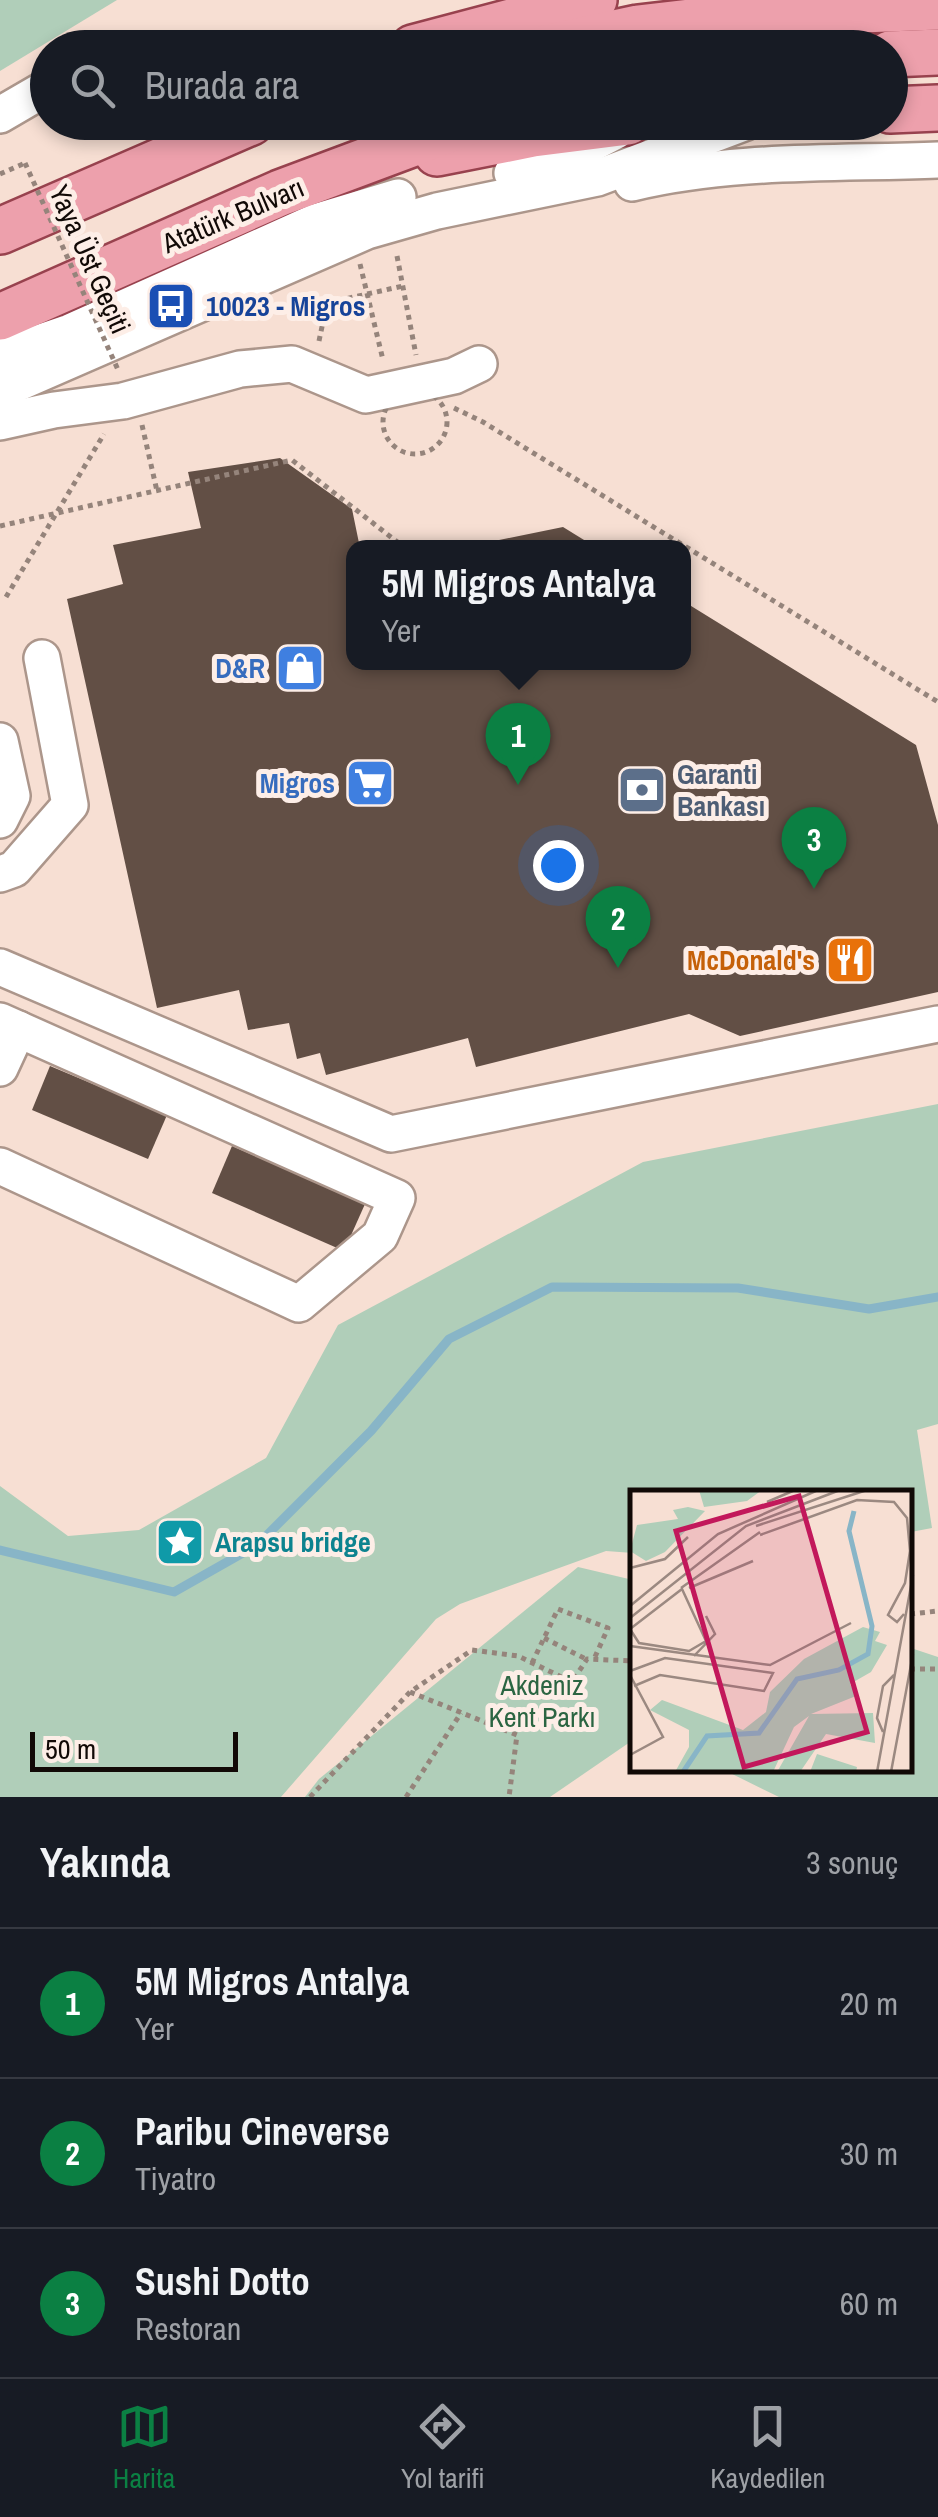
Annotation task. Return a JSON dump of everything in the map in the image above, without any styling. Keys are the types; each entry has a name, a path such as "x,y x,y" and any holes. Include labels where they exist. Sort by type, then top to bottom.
{"main road":[{"path":"481,30 594,0"},
{"path":"629,30 761,14 938,6"},
{"path":"908,53 938,52"},
{"path":"908,109 938,108"},
{"path":"0,231 210,140"},
{"name":"Atatürk Bulvarı","path":"0,317 280,193 424,140"},
{"path":"342,172 503,140"}],"lane":[{"path":"0,116 30,98"},
{"path":"0,356 70,332 315,222 418,192 546,167 596,140"},
{"path":"0,391 366,231 437,211 596,178 698,140"},
{"path":"583,196 666,175 938,160"},
{"path":"0,422 122,401 240,368 292,364 366,395 414,393 480,364"},
{"path":"0,874 14,870 70,805 42,658"},
{"path":"0,741 12,796 0,820"},
{"path":"0,967 391,1134 938,1024"},
{"path":"0,1068 9,1025 398,1198 380,1236 299,1304 0,1166"}],"path":[{"name":"Yaya Üst Geçiti","path":"0,174 24,163 119,372"},
{"path":"397,256 414,393"},
{"path":"359,260 367,292 414,393 446,412 444,437 436,447 412,454 390,442 383,419 414,393"},
{"path":"316,354 327,303 403,286"},
{"path":"414,393 483,422 675,540"},
{"path":"140,417 158,491"},
{"path":"6,597 111,423"},
{"path":"0,526 292,460 394,540"},
{"path":"691,550 938,702"},
{"path":"310,1797 410,1692 472,1650 518,1656 532,1663 572,1682 591,1659 608,1628 558,1609 532,1663"},
{"path":"913,1614 938,1611"},
{"path":"544,1638 591,1659 630,1660"},
{"path":"913,1669 938,1670"},
{"path":"410,1692 517,1735 509,1797"},
{"path":"406,1797 461,1712"}],"green space":[{"path":"0,0 117,0 68,30 30,30 30,53 0,71"},
{"path":"938,1104 938,1424 917,1430 932,1528 913,1532 913,1490 630,1490 630,1553 606,1551 460,1604 436,1619 281,1797 0,1797 0,1486 68,1536 139,1530 266,1458 338,1325 643,1162"},
{"name":"Akdeniz Kent Parkı","path":"578,1567 630,1579 630,1742 550,1797 305,1797 319,1779"},
{"path":"913,1649 938,1657 938,1797 779,1797 728,1772 913,1772"}],"building":[{"path":"280,458 352,509 358,540 346,540 346,670 691,670 691,606 916,745 938,825 938,992 740,1036 689,1014 476,1067 468,1038 326,1075 320,1053 297,1059 289,1023 248,1030 239,990 157,1008 67,599 123,584 113,545 201,528 188,472"},
{"path":"563,527 584,540 499,540"},
{"path":"50,1066 167,1115 148,1159 32,1110"},
{"path":"232,1146 365,1204 344,1251 212,1193"}],"waterway":[{"path":"0,1550 174,1592 257,1545 371,1431 449,1339 552,1287 738,1288 869,1309 938,1297"}],"place":[{"name":"10023 - Migros","path":"171,306"},
{"name":"D&R","path":"300,668"},
{"name":"Migros","path":"370,783"},
{"name":"5M Migros Antalya","path":"518,785"},
{"name":"Garanti Bankası","path":"642,790"},
{"name":"Sushi Dotto","path":"814,889"},
{"name":"McDonald's","path":"850,960"},
{"name":"Paribu Cineverse","path":"618,968"},
{"name":"Arapsu bridge","path":"180,1542"}]}
